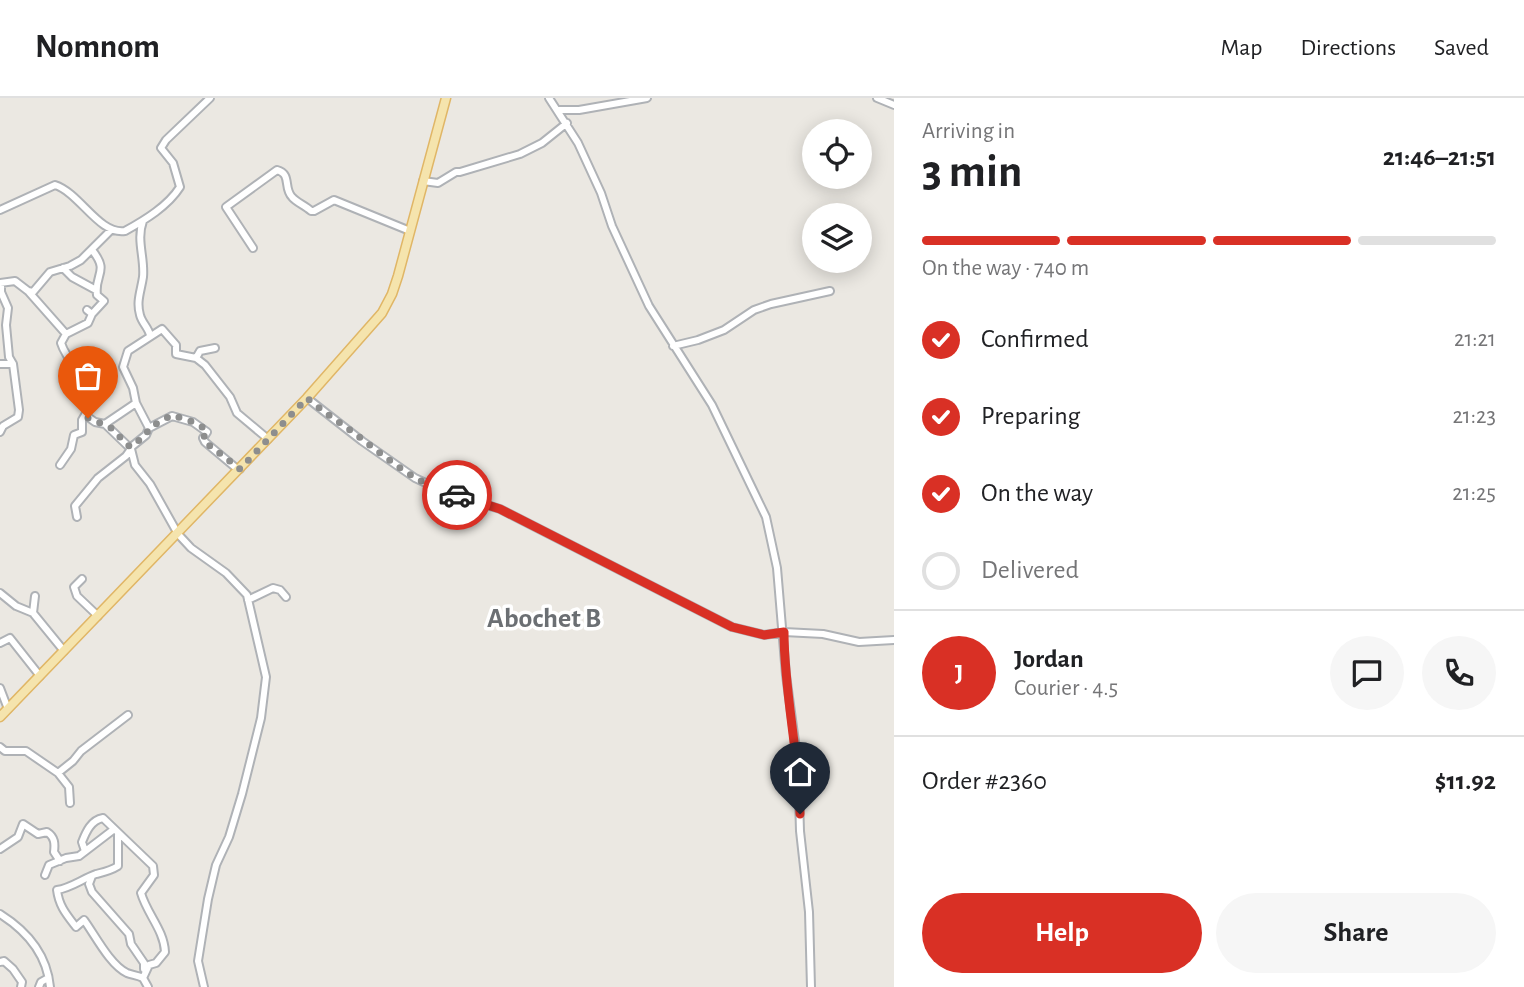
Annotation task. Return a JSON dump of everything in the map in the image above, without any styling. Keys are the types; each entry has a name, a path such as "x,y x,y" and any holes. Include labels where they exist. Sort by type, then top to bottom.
{"main road":[{"path":"0,718 307,398 388,303 446,98"}],"street":[{"path":"0,210 55,185 76,198 111,230 125,231 168,202 180,187 173,163 161,148 210,98"},
{"path":"549,98 567,123 601,193 612,226 649,306 712,405 766,517 777,568 797,764 803,862 808,892 811,987"},
{"path":"558,110 579,110 647,98"},
{"path":"877,98 894,105"},
{"path":"423,181 439,183 456,172 520,154 542,143 567,123"},
{"path":"253,248 226,206 277,170 286,176 291,197 311,211 334,200 410,231"},
{"path":"144,219 140,243 143,275 138,303 141,320 150,335"},
{"path":"28,291 35,290 43,277 50,272 74,264 111,230"},
{"path":"60,465 71,449 74,435 82,432 82,420 90,402 89,386 64,351 61,341 66,334 88,323 90,312 104,301 97,295 102,272 92,250"},
{"path":"63,268 72,277 96,290"},
{"path":"0,432 3,426 18,417 19,405 13,364 3,329 8,308 0,285 15,281 28,291 66,334"},
{"path":"673,346 724,330 762,307 789,298 830,290"},
{"path":"149,428 136,403 123,367 125,356 132,347 162,329 176,345 176,354 196,358 205,365 230,397 237,413 268,439"},
{"path":"196,358 200,351 215,348"},
{"path":"0,364 13,364"},
{"path":"307,398 415,478 432,487 500,509 732,627 764,635 784,632 823,634 859,642 894,640"},
{"path":"105,424 136,403"},
{"path":"85,415 95,422 105,424 130,448 135,465 150,484 178,534 191,548 226,573 248,600 266,677 264,699 236,818 211,884 198,961 204,987"},
{"path":"77,517 75,506 98,478 126,456 130,448 146,435 149,428 172,415 206,429 203,438 205,442 240,469"},
{"path":"82,579 74,587 76,594 98,616"},
{"path":"248,600 273,588 280,590 286,597"},
{"path":"0,593 16,606 33,613 64,650"},
{"path":"33,613 35,596"},
{"path":"0,643 10,638 40,676"},
{"path":"0,688 8,709"},
{"path":"58,774 81,751 128,715"},
{"path":"0,747 5,751 26,751 58,774 69,787 70,803"},
{"path":"85,851 82,842 90,826 98,819 104,819 153,866 154,875 141,893 148,914 165,939 165,952 156,963 149,965 144,975"},
{"path":"0,849 18,837 23,824 38,834 51,834 55,842 54,852 60,862"},
{"path":"45,875 49,865 79,856 115,832"},
{"path":"115,832 118,866 57,890 60,908 76,927 84,920 100,945 128,974 144,975"},
{"path":"92,876 89,884 92,892 129,934 131,944 138,950 144,963 148,987"},
{"path":"0,914 20,927 36,945 50,987"},
{"path":"0,961 13,969 22,982 21,987"},
{"path":"39,987 41,982 48,978"}],"way so far":[{"path":"88,418 110,427 130,447 146,435 149,428 172,415 184,418 206,429 203,438 205,442 240,469 307,398 415,478 457,495"}],"district":[{"name":"Abochet B","path":"544,619"}],"route":[{"path":"457,495 500,509 732,627 764,635 784,632 800,814"}]}
